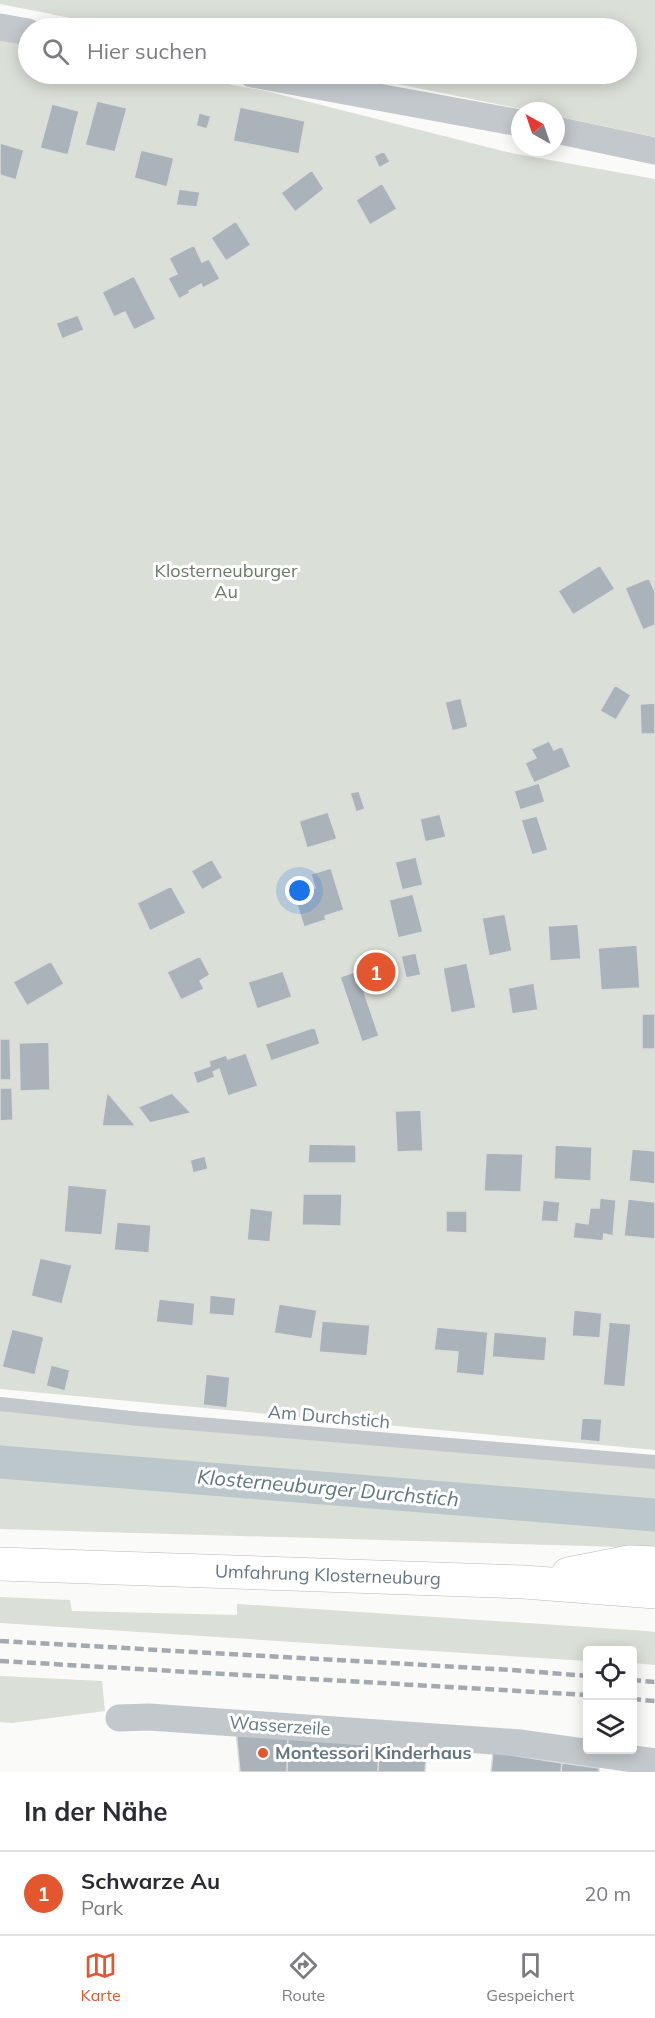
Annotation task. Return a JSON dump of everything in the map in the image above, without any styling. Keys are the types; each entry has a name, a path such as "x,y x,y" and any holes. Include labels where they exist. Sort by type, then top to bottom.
{"main road":[{"path":"524,1582 629,1562 655,1563"},
{"name":"Umfahrung Klosterneuburg","path":"0,1564 524,1582 655,1592"},
{"path":"524,1582 655,1614"}],"street":[{"path":"0,27 18,30"},
{"path":"307,84 511,121"},
{"path":"565,132 655,151"},
{"name":"Wasserzeile","path":"119,1718 149,1717 521,1743 655,1762"}],"lane":[{"name":"Am Durchstich","path":"0,1404 139,1419 655,1462"}],"green space":[{"path":"0,0 655,0 655,137 565,118 565,102 511,102 511,107 397,84 637,84 637,18 71,18 0,4"},
{"name":"Klosterneuburger Au","path":"0,40 18,44 18,84 228,84 266,91 511,153 511,156 528,156 655,179 655,1450 0,1389"},
{"path":"0,1397 655,1467 655,1548 0,1529"},
{"path":"0,1597 70,1600 72,1611 237,1615 237,1604 655,1632 655,1665 637,1663 637,1646 583,1646 583,1661 0,1623"},
{"path":"0,1676 102,1681 105,1711 12,1723 0,1722"}],"building":[{"path":"97,101 127,108 115,152 85,145"},
{"path":"52,104 79,111 68,155 40,148"},
{"path":"240,107 305,121 299,154 233,141"},
{"path":"199,113 211,116 207,129 196,126"},
{"path":"0,143 24,150 16,180 0,175"},
{"path":"141,150 174,158 167,187 134,178"},
{"path":"384,151 390,162 379,168 374,156"},
{"path":"312,170 324,189 295,212 281,193"},
{"path":"382,183 397,209 370,225 356,200"},
{"path":"179,189 200,192 197,207 176,205"},
{"path":"236,221 251,245 226,261 211,238"},
{"path":"194,245 202,262 209,259 220,279 203,288 201,284 179,299 168,278 177,274 169,258"},
{"path":"134,276 156,319 134,330 125,312 114,317 102,292"},
{"path":"78,315 84,330 62,339 56,323"},
{"path":"600,565 615,589 573,615 558,591"},
{"path":"649,578 655,592 655,625 643,630 625,588"},
{"path":"615,685 631,695 616,720 600,711"},
{"path":"461,698 468,727 452,731 445,702"},
{"path":"655,703 655,734 641,734 640,704"},
{"path":"549,741 554,750 562,746 571,767 534,783 525,763 536,758 531,749"},
{"path":"539,783 545,802 520,810 514,791"},
{"path":"359,791 365,809 356,812 350,793"},
{"path":"328,812 337,839 307,848 299,821"},
{"path":"440,814 446,837 425,842 420,819"},
{"path":"537,816 548,850 532,855 521,820"},
{"path":"416,857 423,885 402,890 395,862"},
{"path":"212,859 223,878 202,890 191,871"},
{"path":"331,868 344,910 325,916 326,920 304,927 294,895 315,888 311,874"},
{"path":"171,886 186,913 150,931 137,903"},
{"path":"413,894 423,932 398,938 389,900"},
{"path":"505,914 512,951 489,956 482,918"},
{"path":"578,924 581,959 550,961 548,926"},
{"path":"637,945 640,988 601,990 598,948"},
{"path":"416,953 421,975 406,978 401,956"},
{"path":"200,956 210,975 200,981 204,989 181,1000 167,972"},
{"path":"51,961 64,984 27,1006 13,982"},
{"path":"467,963 476,1008 451,1013 443,968"},
{"path":"283,971 292,997 257,1009 248,982"},
{"path":"357,971 379,1036 362,1042 340,977"},
{"path":"534,983 538,1010 512,1014 508,988"},
{"path":"642,1014 655,1014 655,1049 642,1049"},
{"path":"315,1027 320,1044 271,1061 265,1044"},
{"path":"0,1039 10,1039 11,1080 0,1080"},
{"path":"49,1042 50,1090 20,1091 19,1043"},
{"path":"246,1053 258,1086 228,1096 219,1069 213,1072 215,1077 197,1084 193,1072 210,1066 209,1061 226,1055 228,1059"},
{"path":"0,1088 12,1088 13,1120 0,1121"},
{"path":"107,1092 136,1126 102,1126"},
{"path":"172,1093 191,1113 150,1123 138,1107"},
{"path":"421,1110 423,1151 397,1152 395,1111"},
{"path":"309,1144 356,1145 356,1163 308,1163"},
{"path":"555,1145 592,1147 591,1181 554,1179"},
{"path":"632,1149 655,1151 655,1184 629,1181"},
{"path":"486,1153 523,1154 521,1192 484,1191"},
{"path":"205,1156 208,1169 193,1173 190,1160"},
{"path":"68,1185 107,1189 102,1235 64,1232"},
{"path":"303,1194 342,1194 341,1226 302,1225"},
{"path":"600,1198 616,1200 613,1236 604,1234 603,1241 573,1238 575,1222 588,1224 590,1208 599,1208"},
{"path":"628,1199 655,1202 655,1239 624,1236"},
{"path":"543,1200 560,1202 558,1222 541,1221"},
{"path":"250,1208 273,1211 270,1242 247,1240"},
{"path":"446,1211 467,1211 467,1233 446,1232"},
{"path":"117,1222 151,1225 149,1253 114,1250"},
{"path":"40,1258 72,1265 62,1304 31,1296"},
{"path":"210,1295 236,1298 234,1316 209,1314"},
{"path":"159,1299 195,1303 193,1326 156,1322"},
{"path":"279,1304 317,1310 312,1339 274,1333"},
{"path":"574,1310 602,1313 600,1338 572,1336"},
{"path":"322,1321 370,1325 367,1356 319,1352"},
{"path":"609,1322 631,1324 625,1387 603,1385"},
{"path":"437,1327 488,1332 484,1376 456,1373 458,1352 434,1350"},
{"path":"12,1329 44,1337 35,1375 2,1367"},
{"path":"494,1332 547,1337 545,1361 492,1357"},
{"path":"51,1365 70,1370 65,1391 46,1386"},
{"path":"206,1374 230,1377 227,1408 203,1405"},
{"path":"582,1418 602,1419 600,1442 580,1440"},
{"name":"Montessori Kinderhaus","path":"236,1730 288,1733 287,1772 240,1772"},
{"path":"288,1733 379,1741 378,1772 287,1772"},
{"path":"379,1741 427,1747 425,1772 378,1772"},
{"path":"493,1752 562,1763 561,1772 491,1772"},
{"path":"562,1763 599,1768 599,1772 561,1772"}],"waterway":[{"name":"Klosterneuburger Durchstich","path":"0,1462 655,1515"}],"railway":[{"path":"0,1641 583,1676"},
{"path":"0,1661 583,1695"},
{"path":"637,1680 655,1682"},
{"path":"637,1699 655,1701"}],"place":[{"name":"Schwarze Au","path":"376,972"},
{"name":"Montessori Kinderhaus","path":"263,1753"}]}
